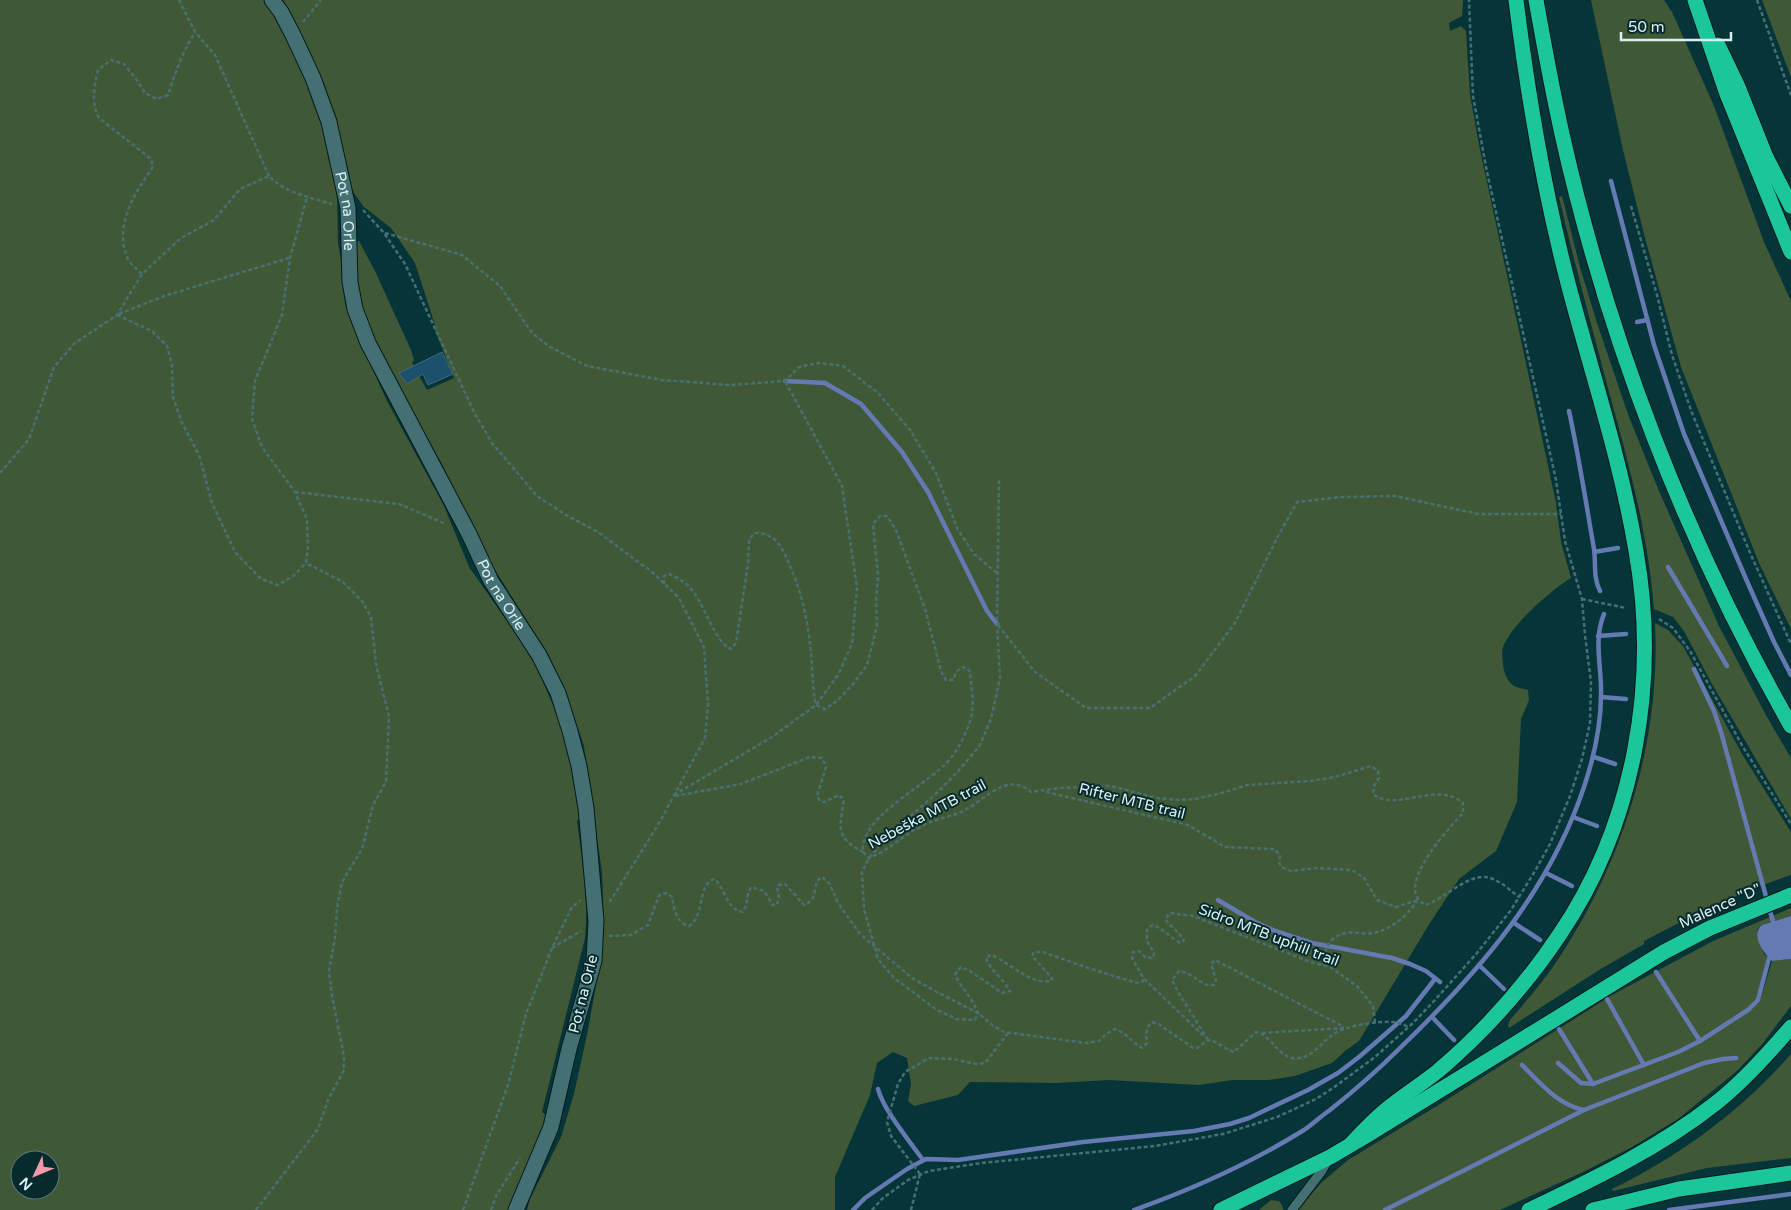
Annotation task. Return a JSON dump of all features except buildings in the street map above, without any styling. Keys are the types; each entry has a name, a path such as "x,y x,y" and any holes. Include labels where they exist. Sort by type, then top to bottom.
{"highway":[{"path":"1221,1210 1330,1157 1351,1144 1365,1128 1390,1106 1436,1072 1489,1023 1525,983 1561,933 1582,899 1614,827 1635,750 1641,711 1645,632 1637,552 1613,447 1568,284 1550,207 1527,86 1516,0"},
{"path":"1536,0 1573,181 1596,266 1643,406 1702,552 1753,658 1791,726"},
{"path":"1695,0 1700,20 1727,94 1791,252"},
{"path":"1700,20 1713,36 1723,54 1766,157 1791,206"},
{"name":"Malence \"D\"","path":"1351,1144 1452,1084 1664,952 1710,928 1791,895"},
{"path":"1529,1210 1618,1167 1685,1126 1718,1102 1747,1076 1791,1027"},
{"path":"1593,1210 1679,1189 1791,1173"}],"street":[{"name":"Pot na Orle","path":"272,0 281,12 313,78 329,122 353,207 350,282 355,309 368,343 469,534 491,581 539,655 558,693 570,731 586,808 593,889 594,961 569,1049 551,1127 516,1210"}],"lane":[{"path":"1686,0 1700,20"},
{"path":"1292,1210 1330,1157"}],"path":[{"path":"179,0 195,32 215,55 269,176 283,188 307,197 353,207 384,233 404,264 474,412 492,442 508,463 537,496 566,515 598,532 652,572 679,598 704,647 708,705 705,738 658,825 637,856 595,928 552,948"},
{"path":"293,35 322,0"},
{"path":"872,1210 883,1198 908,1180 920,1174 948,1167 1155,1146 1223,1134 1277,1117 1316,1099 1375,1057 1434,1001 1494,933 1520,897 1550,844 1570,796 1587,741 1592,690 1582,599 1564,541 1556,480 1487,172 1473,96 1469,0"},
{"path":"1757,0 1791,95"},
{"path":"142,274 127,258 123,241 125,222 132,198 153,167 151,159 99,118 94,109 94,88 98,70 112,60 124,64 145,93 157,98 168,94 178,67 195,32"},
{"path":"118,315 142,274 181,238 214,220 240,189 269,176"},
{"path":"118,315 152,331 167,346 172,365 173,397 182,424 199,455 212,503 235,552 261,580 278,585 293,576 306,563 308,546 307,519 295,492 262,447 252,418 255,381 282,315 290,258 307,197"},
{"path":"1632,206 1672,355 1692,413 1747,546 1791,644"},
{"path":"384,233 462,254 500,286 532,333 550,347 587,366 662,380 730,385 785,381 799,367 818,363 843,366 878,393 910,430 936,473 957,528 974,554 998,574"},
{"path":"0,473 29,439 54,367 75,343 118,315 164,296 290,258"},
{"path":"673,796 772,737 816,705 838,675 852,644 857,587 842,486 785,381"},
{"path":"999,480 998,624 1000,678 991,719 980,745 961,768 939,791 887,837 869,858 862,872 864,909 878,959 894,978 937,1010 956,1019 975,1020 978,1013 974,1003 962,988 955,975 956,971 961,967 1002,993 1010,991 987,962 986,957 992,955 1003,960 1022,974 1044,982 1051,981 1052,978 1036,962 1032,956 1034,952 1043,952 1137,983 1142,982 1144,979"},
{"path":"295,492 399,504 469,534"},
{"path":"998,624 1035,672 1086,708 1150,708 1195,676 1235,623 1297,502 1340,497 1395,496 1478,514 1561,514"},
{"name":"Nebeška MTB trail","path":"816,705 825,709 836,701 854,683 867,665 877,626 878,576 873,524 880,516 887,516 896,530 925,610 941,671 946,680 953,680 957,671 963,667 970,671 972,713 965,733 950,759 922,784 889,808 873,825 864,839 863,852 869,858 879,854 920,827 960,812 1000,787 1012,784 1024,786 1031,792 1059,788 1111,786 1157,798 1179,800 1196,799 1247,785 1311,781 1335,777 1371,766 1378,771 1379,778 1374,786 1373,794 1378,798 1388,800 1442,794 1456,797 1463,803 1464,814 1446,831 1420,871 1415,891 1418,900"},
{"path":"664,584 664,576 669,574 691,588 721,640 726,647 731,649 736,643 748,564 749,540 754,533 764,533 774,538 786,557 800,587 807,621 812,668 812,690 816,705"},
{"path":"256,1210 318,1129 328,1100 344,1070 344,1056 329,971 336,938 337,908 342,882 362,849 373,805 386,782 389,717 376,664 371,617 362,601 343,582 306,563"},
{"path":"1582,599 1626,608"},
{"path":"1653,617 1673,628 1684,644 1743,748 1791,824"},
{"path":"673,796 741,784 810,757 822,758 826,767 816,796 820,801 824,802 839,795 844,800 840,824 842,834 854,848 863,852"},
{"name":"Rifter MTB trail","path":"1044,791 1188,825 1225,847 1275,849 1280,856 1279,862 1281,867 1291,870 1317,868 1352,870 1364,878 1377,900 1396,907 1418,900"},
{"path":"1322,965 1324,952 1331,940 1346,933 1372,933 1395,925 1411,910 1418,900 1425,905 1432,903 1457,887 1480,876 1492,878 1520,897"},
{"path":"595,928 621,936 631,935 648,925 659,895 666,893 672,896 678,918 683,925 689,926 694,923 706,885 711,879 719,882 730,905 737,911 743,912 746,908 747,893 751,887 764,891 773,905 777,905 779,897 777,887 785,884 804,905 809,904 814,898 817,880 822,877 829,883 838,903 860,934 876,948 912,978 935,992 978,1013 992,1025 1008,1033 1086,1043 1099,1041 1115,1029 1125,1032 1135,1044 1142,1048 1147,1043 1146,1031 1148,1025 1152,1022 1171,1032 1193,1048 1197,1048 1208,1040 1214,1040 1229,1051 1234,1052 1256,1032 1345,1028 1394,1022 1408,1026"},
{"path":"463,1210 508,1085 526,1014 552,948 572,907 593,889"},
{"name":"Sidro MTB uphill trail","path":"1208,1040 1144,979 1132,958 1133,952 1139,951 1145,957 1153,958 1154,953 1147,941 1148,930 1152,926 1160,928 1169,937 1180,943 1184,940 1178,931 1165,919 1170,913 1193,916 1310,962 1330,967 1358,986 1373,1006 1375,1023"},
{"path":"1208,1040 1172,980 1179,971 1188,973 1206,985 1214,985 1216,980 1211,964 1215,960 1345,1028"},
{"path":"1262,1033 1286,1056 1299,1059 1314,1052 1332,1035 1345,1028"},
{"path":"920,1174 891,1136 887,1122 898,1084 905,1072 929,1058 953,1059 976,1064 985,1063 1008,1033"},
{"path":"911,1210 920,1174"}],"green space":[{"path":"0,0 264,0 285,30 318,103 337,190 338,243 344,277 345,304 354,329 387,401 444,506 469,567 533,658 560,722 572,758 581,817 577,821 586,894 585,938 542,1112 547,1116 513,1210 0,1210"},
{"path":"283,0 1463,0 1462,16 1449,23 1450,31 1461,26 1466,31 1470,95 1479,145 1556,503 1561,542 1571,578 1553,591 1523,618 1514,628 1503,647 1503,665 1507,679 1515,686 1528,690 1529,700 1521,719 1517,802 1496,851 1459,879 1428,926 1359,1041 1332,1063 1295,1076 1268,1080 1232,1080 1199,1085 1109,1080 1057,1083 970,1082 958,1095 914,1106 908,1101 911,1084 907,1058 893,1052 877,1063 870,1095 835,1177 835,1210 527,1210 530,1199 561,1137 574,1094 601,958 604,929 602,872 584,746 563,685 549,656 490,562 457,499 444,468 386,364 368,324 354,281 353,245 359,241 375,271 411,350 414,360 412,363 427,390 454,378 435,330 415,263 391,228 364,207 348,185 339,133 312,56"},
{"path":"1591,0 1664,0 1672,12 1714,106 1764,242 1791,301 1791,629 1759,563 1681,367 1623,150"},
{"path":"1762,0 1791,0 1791,77"},
{"path":"1562,196 1580,267 1597,323 1629,417 1659,491 1719,626 1791,758 1791,819 1712,684 1684,631 1673,617 1654,609 1647,553 1637,499 1571,246 1559,197"},
{"path":"1655,623 1668,630 1683,646 1742,754 1791,832 1791,875 1716,905 1644,941 1644,944 1599,970 1509,1028 1510,1020 1552,969 1580,923 1601,883 1619,842 1633,800 1652,712 1655,668"},
{"path":"1791,908 1791,916 1758,928 1757,932 1763,952 1767,957 1756,1001 1760,1001 1772,961 1791,959 1791,1006 1763,1043 1738,1070 1678,1119 1632,1147 1500,1210 1298,1210 1321,1183 1348,1160 1612,995 1713,941"},
{"path":"1791,1054 1791,1158 1707,1168 1613,1191 1612,1189 1662,1162 1709,1130 1752,1094"},
{"path":"1271,1200 1279,1201 1283,1210 1259,1210"}],"water":[{"path":"1791,916 1791,959 1772,961 1759,943 1757,933 1762,925"}],"waterway":[{"path":"1611,181 1654,345 1684,434 1746,579 1791,675"},
{"path":"1637,322 1647,320"},
{"path":"785,381 825,383 861,404 902,452 928,492 987,611 997,624"},
{"path":"1569,411 1594,549 1596,581 1600,591"},
{"path":"1594,552 1618,548"},
{"path":"1668,567 1727,666"},
{"path":"1134,1210 1221,1174 1307,1128 1366,1080 1392,1056 1484,960 1531,896 1552,861 1569,825 1588,776 1600,719 1601,685 1598,644 1604,614"},
{"path":"1598,636 1626,634"},
{"path":"1694,669 1714,711 1721,732 1767,900"},
{"path":"1601,697 1626,699"},
{"path":"1594,757 1615,764"},
{"path":"1573,817 1597,826"},
{"path":"1546,873 1572,886"},
{"path":"1218,900 1255,922 1275,931 1312,943 1392,958 1426,971 1440,982"},
{"path":"1769,908 1773,921"},
{"path":"1514,923 1540,940"},
{"path":"1558,1063 1581,1083 1593,1084 1678,1052 1700,1041 1748,1010 1758,1000 1769,958"},
{"path":"1479,965 1504,989"},
{"path":"1656,972 1700,1041"},
{"path":"853,1210 865,1198 907,1169 926,1159 958,1160 1083,1142 1194,1131 1249,1118 1308,1090 1338,1073 1406,1016 1435,979"},
{"path":"1607,999 1644,1065"},
{"path":"1432,1017 1454,1040"},
{"path":"1559,1029 1593,1084"},
{"path":"1385,1210 1584,1110 1704,1063 1736,1058"},
{"path":"1522,1065 1558,1098 1584,1110"},
{"path":"878,1089 891,1116 923,1160"},
{"path":"1669,1210 1791,1194"}]}
